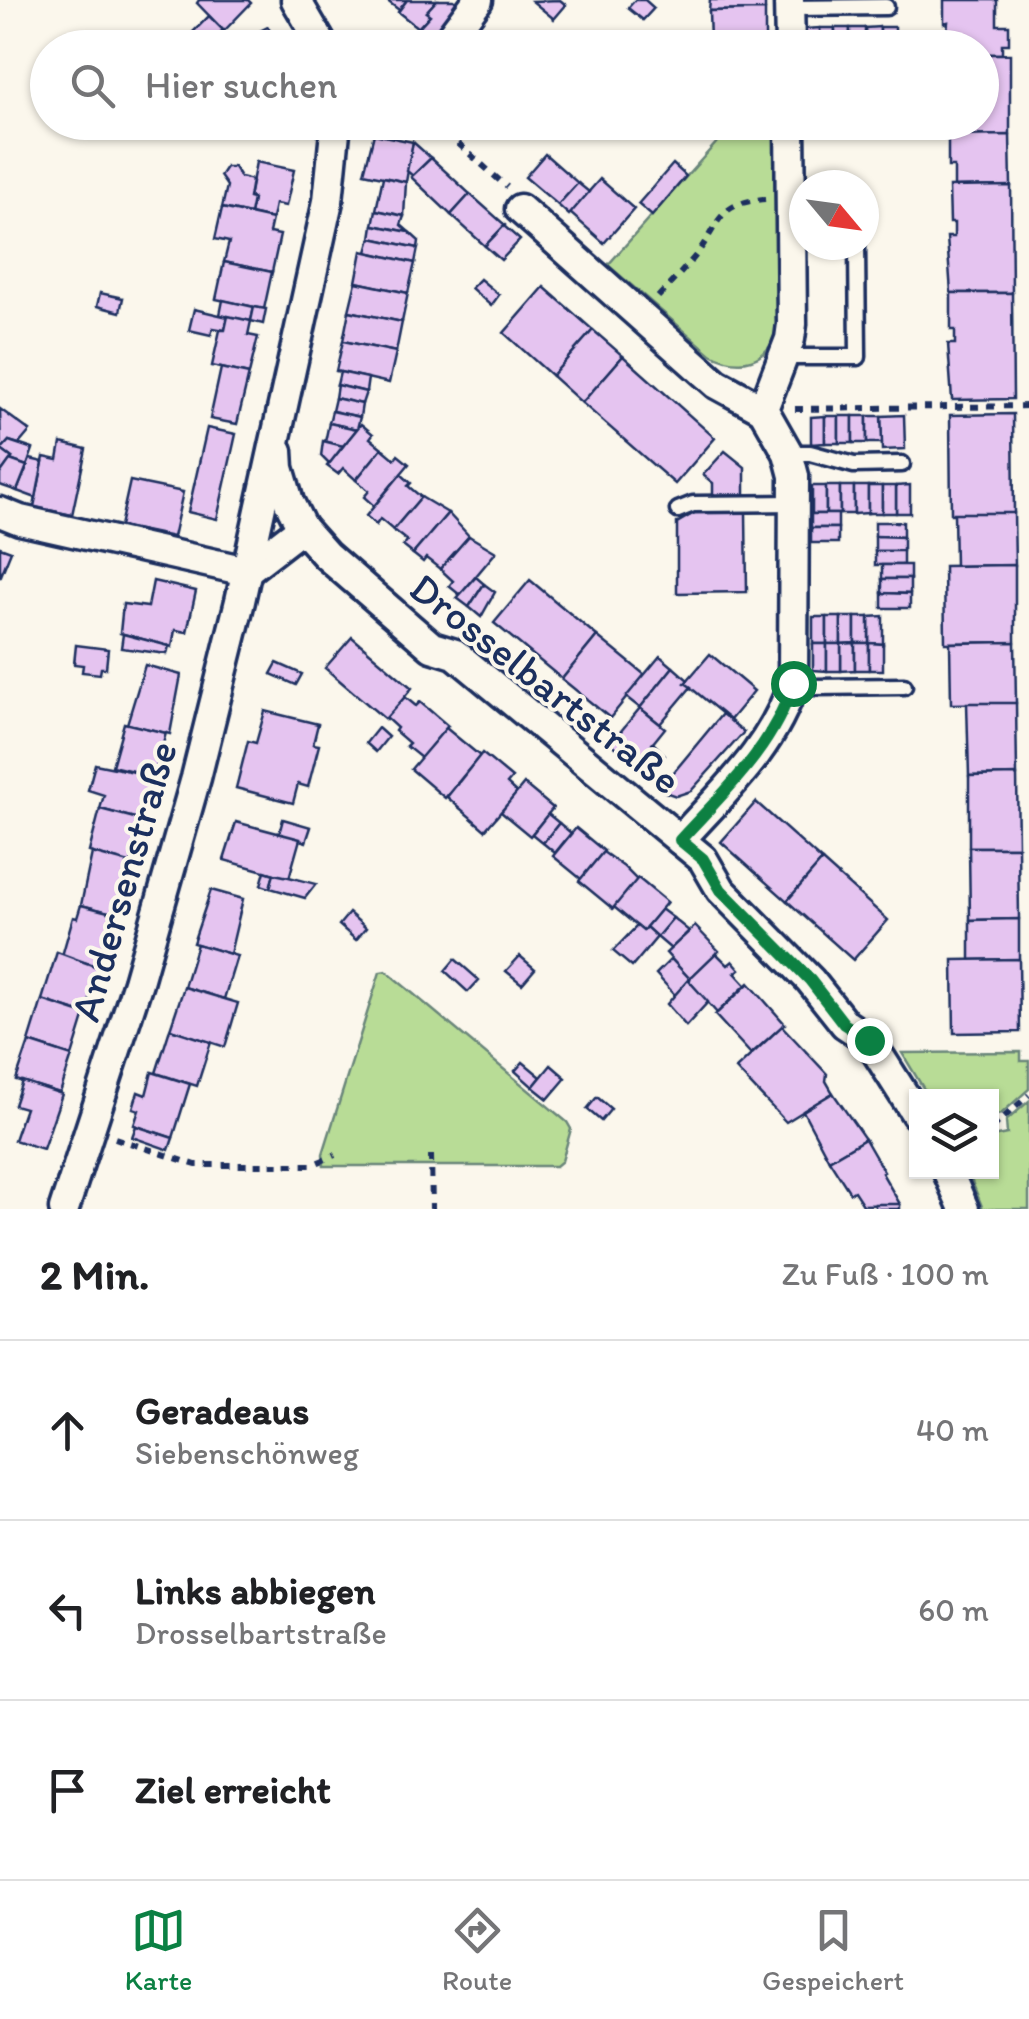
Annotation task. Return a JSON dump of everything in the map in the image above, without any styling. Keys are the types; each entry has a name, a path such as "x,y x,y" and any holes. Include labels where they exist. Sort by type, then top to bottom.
{"street":[{"path":"296,0 314,30"},
{"path":"456,30 478,0"},
{"path":"790,4 790,30"},
{"name":"Andersenstraße","path":"64,1209 138,982 196,778 328,201 334,140"},
{"path":"791,140 793,170"},
{"path":"520,209 718,384 764,409 788,453 794,476 793,683 785,710 755,758 680,840"},
{"path":"764,409 792,324 793,260"},
{"name":"Drosselbartstraße","path":"276,432 279,468 289,502 302,528 326,555 432,646 455,654 703,859 721,890 810,980 844,1024 869,1040 909,1103"},
{"path":"0,512 20,520 246,572 302,528"},
{"path":"951,1179 964,1209"}],"lane":[{"path":"790,4 886,7"},
{"path":"784,357 858,357 856,260"},
{"path":"788,453 810,453 854,465 902,464"},
{"path":"678,510 692,504 794,502"},
{"path":"793,683 814,687 904,686"}],"path":[{"path":"454,140 506,186 520,209"},
{"path":"642,316 699,252 724,211 742,201 789,193"},
{"path":"764,409 1029,406"},
{"path":"999,1122 1029,1095"},
{"path":"119,1140 196,1166 312,1165 335,1155"},
{"path":"431,1155 432,1209"}],"green space":[{"path":"719,140 776,140 778,330 760,356 742,362 711,354 608,265"},
{"path":"386,971 567,1122 571,1129 562,1161 556,1166 324,1166 323,1154 380,972"},
{"path":"1021,1052 1021,1061 1029,1061 1029,1089 999,1114 999,1089 924,1089 902,1053"},
{"path":"1029,1101 1029,1209 983,1209 971,1179 999,1179 999,1136 1007,1134 1006,1121"}],"building":[{"path":"248,0 251,3 223,30 197,3"},
{"path":"386,0 407,0 399,10"},
{"path":"407,0 437,0 418,28 398,12"},
{"path":"437,0 454,0 460,5 441,30 418,28 430,15 426,12"},
{"path":"560,0 566,5 554,19 532,1"},
{"path":"635,0 645,0 654,8 643,20 628,8"},
{"path":"710,0 765,0 765,10 709,11"},
{"path":"944,0 997,0 997,25 1009,25 1009,44 1002,44 999,54 999,30 947,30 948,22 944,23"},
{"path":"765,10 765,30 710,30 709,11"},
{"path":"209,16 223,30 195,30"},
{"path":"999,54 1010,54 1010,135 999,135"},
{"path":"999,135 1010,135 1011,186 954,187 954,167 948,167 948,140 999,140"},
{"path":"372,140 413,142 406,182 364,173"},
{"path":"413,142 431,158 413,176 407,171"},
{"path":"545,154 578,183 558,205 525,177"},
{"path":"431,158 470,194 451,215 411,177"},
{"path":"256,162 294,170 286,206 275,204 272,219 250,214"},
{"path":"673,164 686,176 652,216 638,204"},
{"path":"226,167 234,167 240,177 252,180 250,214 222,208 227,186 220,176"},
{"path":"383,177 406,182 404,216 376,210"},
{"path":"600,179 634,209 604,243 570,213"},
{"path":"578,183 589,192 569,215 558,205"},
{"path":"1011,186 1012,293 951,293 947,237 954,237 954,223 950,223 949,187"},
{"path":"470,194 505,225 485,246 451,215"},
{"path":"222,208 272,219 269,233 280,235 272,272 224,262 229,242 215,239"},
{"path":"376,210 404,216 401,225 409,232 373,225"},
{"path":"373,225 409,232 419,241 418,248 371,238"},
{"path":"504,226 520,240 501,260 485,246"},
{"path":"371,238 418,248 415,263 367,252"},
{"path":"362,251 415,263 408,293 356,282"},
{"path":"224,262 272,272 264,309 216,299"},
{"path":"480,279 499,295 491,306 471,288"},
{"path":"356,282 408,293 402,322 349,311"},
{"path":"544,287 593,330 552,376 504,333"},
{"path":"100,293 123,298 120,312 97,306"},
{"path":"951,293 1012,293 1013,399 952,400 948,344 955,344 955,330 951,330"},
{"path":"223,300 254,307 251,321 220,315"},
{"path":"254,307 266,309 263,324 251,321"},
{"path":"194,309 228,317 225,330 213,328 211,335 189,330"},
{"path":"349,311 402,322 396,352 343,341"},
{"path":"228,316 251,321 248,335 258,337 249,374 212,366 220,330 225,330"},
{"path":"593,330 623,356 582,403 552,376"},
{"path":"343,341 396,352 389,383 336,371"},
{"path":"623,356 715,438 675,484 582,403"},
{"path":"221,368 249,374 237,424 210,419"},
{"path":"340,372 368,378 366,392 337,385"},
{"path":"337,385 366,392 362,404 335,398"},
{"path":"335,398 362,404 360,417 332,411"},
{"path":"0,409 30,431 19,444 9,441 1,450"},
{"path":"332,411 360,417 357,429 329,423"},
{"path":"1013,414 1014,513 951,514 950,415"},
{"path":"904,415 905,449 882,450 881,416"},
{"path":"825,416 825,443 811,444 811,417"},
{"path":"825,416 839,416 839,443 825,443"},
{"path":"839,416 853,416 853,443 839,443"},
{"path":"853,416 867,416 867,443 853,443"},
{"path":"867,416 881,416 882,443 867,443"},
{"path":"329,423 357,429 343,446 325,442"},
{"path":"361,424 382,448 356,480 343,468 338,474 327,466"},
{"path":"207,428 236,434 217,519 188,512"},
{"path":"9,441 33,449 27,466 10,460 1,450"},
{"path":"323,441 343,446 329,464 321,456"},
{"path":"61,443 86,449 72,515 34,507 44,457 58,460"},
{"path":"382,448 409,464 374,506 364,497 369,491 356,480"},
{"path":"0,449 12,458 0,474"},
{"path":"725,451 745,467 745,495 713,495 713,483 703,475"},
{"path":"30,459 43,462 36,498 17,491"},
{"path":"10,460 27,466 17,491 0,485 0,474"},
{"path":"401,474 421,497 393,530 380,519 376,525 366,516"},
{"path":"130,481 183,492 173,537 120,526"},
{"path":"910,485 910,513 896,513 896,486"},
{"path":"812,486 826,486 826,514 812,514"},
{"path":"826,486 840,486 840,514 826,514"},
{"path":"840,486 854,486 854,514 840,514"},
{"path":"854,486 868,486 868,513 854,514"},
{"path":"868,486 882,486 882,513 868,513"},
{"path":"882,486 896,486 896,513 882,513"},
{"path":"421,497 448,513 413,554 403,546 407,541 393,530"},
{"path":"696,512 746,512 747,592 677,593 677,523"},
{"path":"448,513 469,536 440,569 413,554"},
{"path":"954,513 1014,513 1015,565 955,566"},
{"path":"811,514 838,514 838,528 811,528"},
{"path":"875,522 903,522 903,537 875,536"},
{"path":"811,528 838,528 838,543 811,543"},
{"path":"469,536 496,552 460,595 449,586 453,581 440,569"},
{"path":"875,536 903,537 903,551 875,551"},
{"path":"0,547 11,551 0,578"},
{"path":"875,551 903,551 903,565 875,565"},
{"path":"882,565 910,565 910,579 882,579"},
{"path":"1015,565 1015,642 945,643 944,566"},
{"path":"476,577 484,584 469,607 457,598"},
{"path":"882,579 910,579 910,594 882,593"},
{"path":"530,580 597,636 562,679 494,623"},
{"path":"153,581 196,591 187,632 175,630 172,647 120,633 123,604 148,607"},
{"path":"484,584 495,592 481,617 469,607"},
{"path":"882,593 910,594 910,608 882,608"},
{"path":"883,616 883,644 869,643 869,617"},
{"path":"813,617 827,617 827,644 813,644"},
{"path":"827,617 841,617 841,644 827,644"},
{"path":"841,617 855,617 855,643 841,644"},
{"path":"855,617 869,617 869,643 855,643"},
{"path":"123,634 169,646 167,654 121,648"},
{"path":"597,636 645,675 610,718 562,679"},
{"path":"352,637 412,688 386,720 325,668"},
{"path":"1015,642 1016,703 951,704 950,643"},
{"path":"855,643 855,670 841,671 841,644"},
{"path":"855,643 869,643 869,670 855,670"},
{"path":"869,643 883,644 883,670 869,670"},
{"path":"813,644 827,644 827,671 813,670"},
{"path":"827,644 841,644 841,671 827,671"},
{"path":"76,645 108,649 106,668 101,668 100,674 82,672 83,665 74,664"},
{"path":"710,654 754,691 730,720 685,683"},
{"path":"660,656 673,667 640,708 626,697"},
{"path":"277,663 302,674 296,685 271,674"},
{"path":"145,665 181,675 170,734 127,724"},
{"path":"673,667 691,687 660,724 640,708"},
{"path":"405,697 416,706 420,702 448,726 421,758 406,746 409,743 386,718"},
{"path":"967,703 1016,703 1017,775 969,776"},
{"path":"640,708 665,728 636,764 611,743"},
{"path":"265,711 318,724 313,744 319,745 308,787 298,784 293,803 236,788 248,741 256,743"},
{"path":"722,714 744,732 691,791 676,796 659,790"},
{"path":"124,723 166,733 154,776 112,766"},
{"path":"378,728 388,737 376,752 366,743"},
{"path":"446,728 480,756 445,798 411,769"},
{"path":"653,743 665,755 650,776 636,764"},
{"path":"482,753 512,778 507,784 517,793 485,830 447,797"},
{"path":"95,764 154,776 142,820 100,809 104,795 88,790"},
{"path":"1017,775 1018,847 969,847 969,776"},
{"path":"524,784 553,808 530,836 501,812"},
{"path":"756,802 822,861 787,901 721,842"},
{"path":"100,809 142,820 131,864 89,852"},
{"path":"548,814 559,823 543,843 532,834"},
{"path":"283,819 311,827 306,842 279,834"},
{"path":"236,822 300,839 289,878 224,860"},
{"path":"559,823 571,833 555,853 543,843"},
{"path":"576,828 604,851 581,879 553,856"},
{"path":"969,847 1018,847 1019,919 970,920"},
{"path":"603,852 637,880 613,909 579,881"},
{"path":"92,853 133,864 116,914 81,905"},
{"path":"822,861 888,920 853,960 787,901"},
{"path":"265,871 274,874 270,888 261,885"},
{"path":"274,874 316,884 305,898 270,888"},
{"path":"638,878 667,902 643,931 614,907"},
{"path":"211,890 243,899 230,954 193,943"},
{"path":"81,905 116,914 104,968 62,956 73,917 77,918"},
{"path":"661,909 673,918 657,937 646,927"},
{"path":"349,913 366,928 356,940 339,925"},
{"path":"673,918 689,931 671,949 657,937"},
{"path":"1019,919 1019,959 970,960 970,920"},
{"path":"637,926 643,931 646,927 657,937 632,967 613,951"},
{"path":"695,926 719,951 690,979 666,953"},
{"path":"197,944 237,956 224,999 184,987"},
{"path":"57,952 100,968 85,1014 42,1000"},
{"path":"716,953 728,965 733,961 740,969 735,973 746,985 717,1013 688,980"},
{"path":"520,956 535,969 522,984 506,971"},
{"path":"455,959 479,980 468,992 445,971"},
{"path":"671,959 690,979 675,995 656,974"},
{"path":"1019,959 1020,1032 954,1033 953,960"},
{"path":"688,980 708,1002 686,1026 667,1004"},
{"path":"749,983 785,1024 751,1054 715,1015"},
{"path":"184,987 238,1003 225,1047 170,1029"},
{"path":"42,1000 85,1014 72,1056 29,1042"},
{"path":"782,1026 827,1074 826,1081 833,1093 786,1122 736,1069"},
{"path":"170,1029 211,1042 197,1086 156,1073"},
{"path":"29,1042 72,1056 60,1093 16,1080"},
{"path":"523,1062 541,1077 533,1087 515,1071"},
{"path":"551,1065 566,1078 548,1099 533,1087"},
{"path":"152,1072 190,1084 173,1138 134,1125 139,1110 133,1108 138,1092 146,1095"},
{"path":"22,1081 62,1094 43,1149 14,1140 25,1108 14,1105"},
{"path":"833,1093 865,1139 829,1160 803,1111"},
{"path":"597,1097 611,1109 601,1121 587,1109"},
{"path":"136,1126 173,1138 169,1150 132,1137"},
{"path":"865,1139 900,1204 863,1205 854,1191 850,1193 829,1160"},
{"path":"875,1204 900,1204 900,1209 875,1209"}],"route":[{"path":"793,683 771,736 680,840 703,859 721,890 810,980 844,1024 869,1040"}]}
